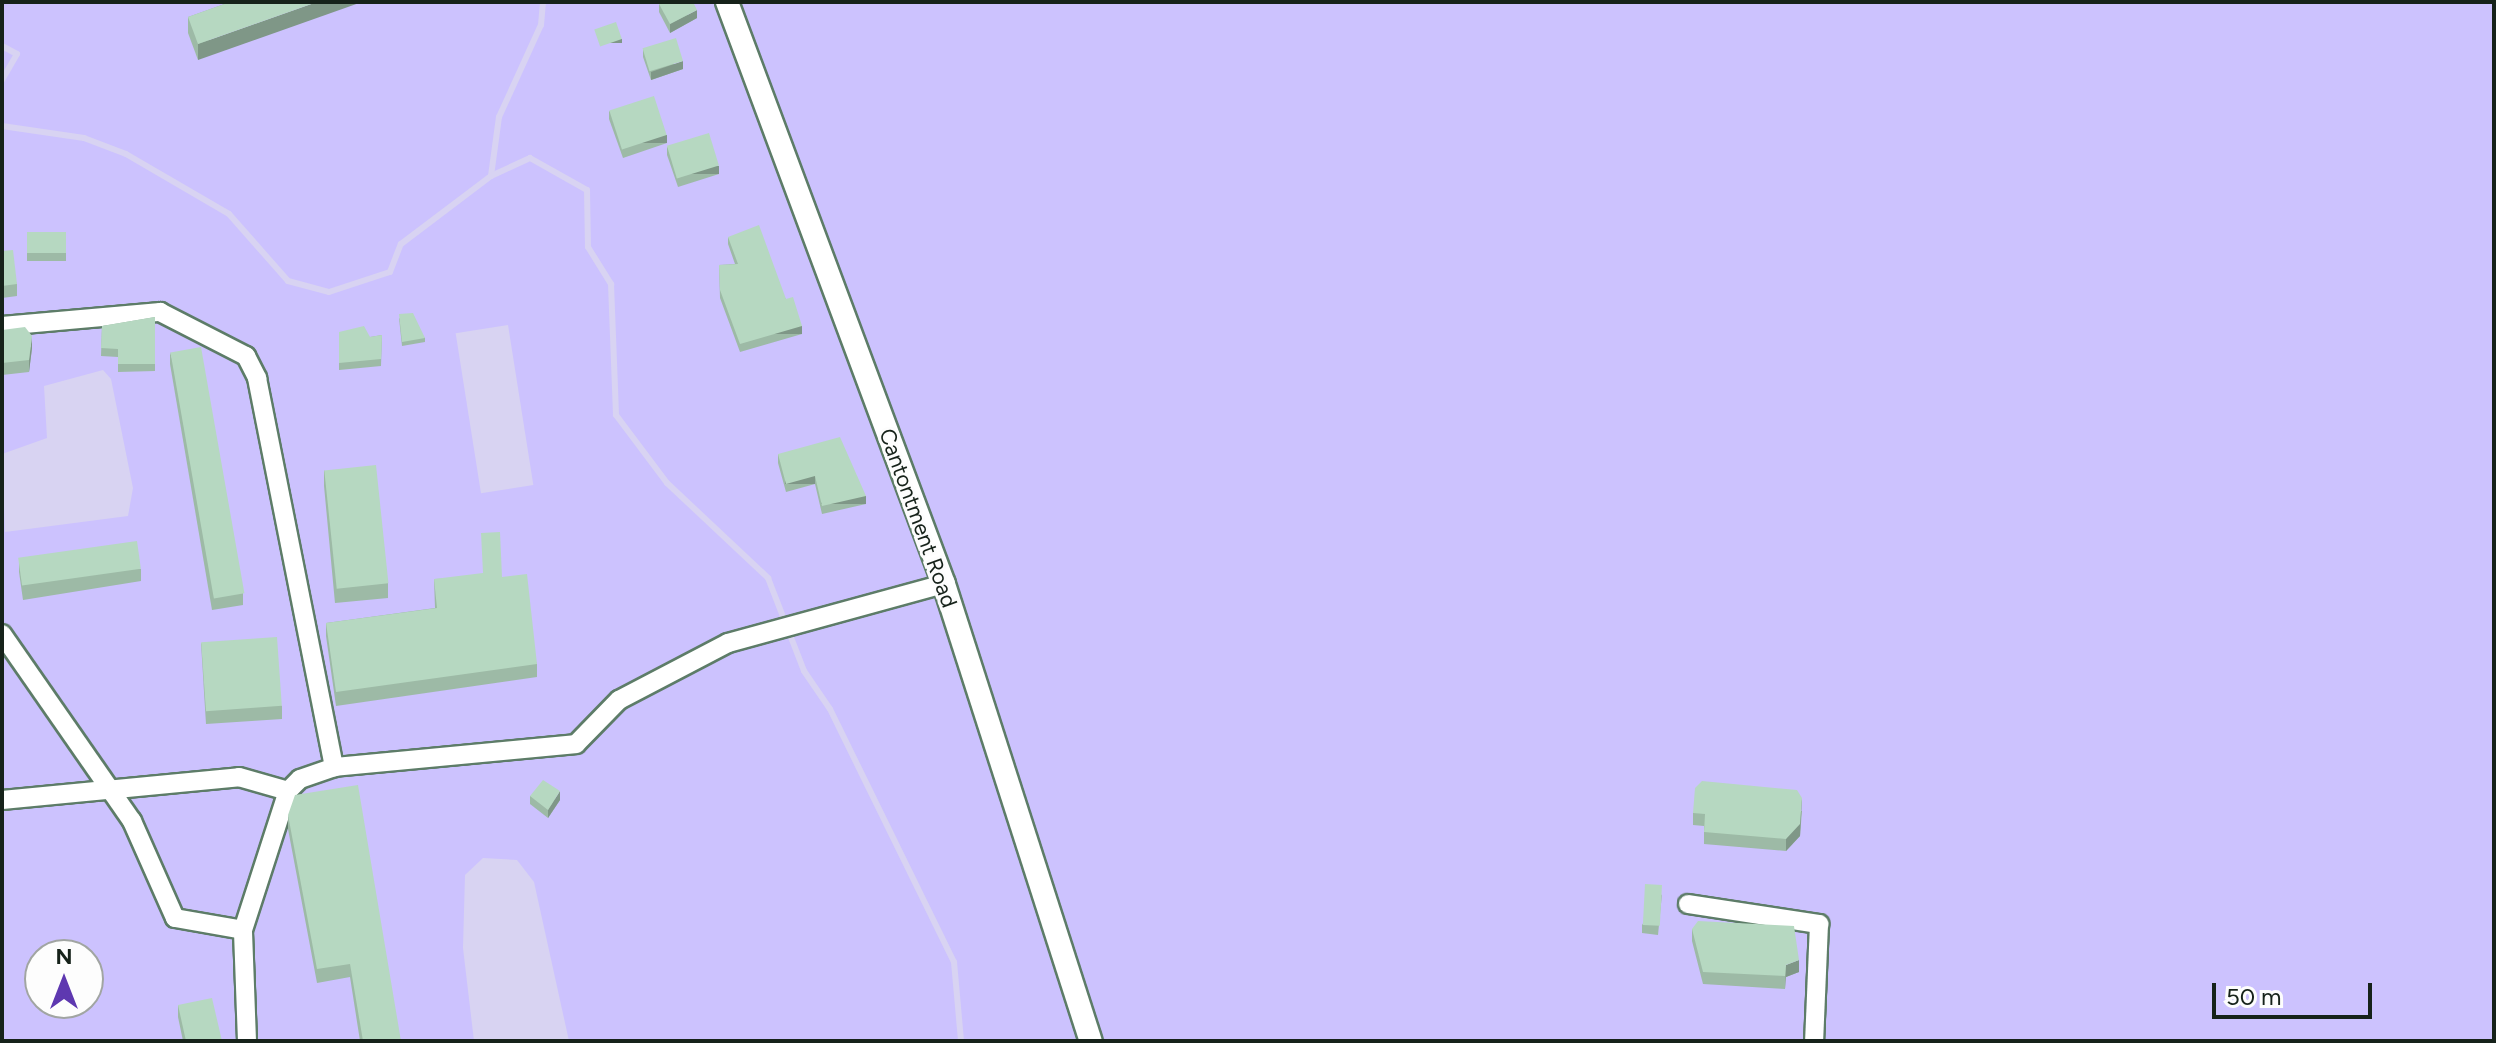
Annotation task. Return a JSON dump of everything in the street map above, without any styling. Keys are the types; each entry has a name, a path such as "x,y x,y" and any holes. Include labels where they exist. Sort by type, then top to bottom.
{"street":[{"name":"Cantontment Road","path":"727,2 944,584 1091,1041"},
{"path":"2,326 160,312 246,356 257,378 334,767"},
{"path":"2,800 110,793 239,777 288,791 334,767 576,744 619,700 728,643 845,615 944,584"},
{"path":"2,634 132,821 175,918 243,930"},
{"path":"247,1041 243,930 288,791"},
{"path":"1688,904 1819,924 1814,1041"}],"shaded area":[{"path":"2,2 2494,2 2494,1041 2,1041"},
{"path":"508,325 533,485 481,493 456,333"},
{"path":"103,370 111,379 133,488 128,516 5,532 2,454 47,438 44,386"},
{"path":"483,858 517,860 534,882 569,1041 474,1041 463,948 465,875"}],"building":[{"path":"230,2 317,2 198,44 188,17"},
{"path":"693,2 697,10 670,24 659,4"},
{"path":"616,22 622,39 600,47 594,29"},
{"path":"676,38 683,61 650,71 643,48"},
{"path":"654,96 667,135 622,150 609,111"},
{"path":"709,133 719,166 677,178 667,146"},
{"path":"759,225 786,299 793,297 802,326 740,344 720,290 719,265 738,264 728,237"},
{"path":"27,232 66,232 66,253 27,253"},
{"path":"13,250 17,284 2,286 2,251"},
{"path":"413,313 425,338 402,342 399,314"},
{"path":"155,317 155,364 118,364 118,349 101,348 102,326"},
{"path":"364,326 370,337 382,335 381,359 339,363 339,332"},
{"path":"25,327 32,336 29,360 2,363 2,330"},
{"path":"201,347 244,593 214,599 170,352"},
{"path":"840,437 866,496 822,506 815,476 786,484 778,454"},
{"path":"376,465 388,583 337,589 324,470"},
{"path":"500,532 502,577 527,574 537,664 336,692 326,623 437,608 434,579 483,573 481,533"},
{"path":"137,541 141,569 22,585 18,558"},
{"path":"277,637 282,706 206,711 201,642"},
{"path":"543,780 560,791 548,810 530,796"},
{"path":"1702,781 1797,790 1802,798 1800,824 1786,839 1704,832 1705,814 1693,813 1695,788"},
{"path":"358,785 401,1041 363,1041 350,964 317,969 288,815 295,795"},
{"path":"1645,884 1662,885 1660,926 1643,925"},
{"path":"1698,921 1794,926 1799,960 1786,965 1785,976 1703,972 1692,929"},
{"path":"212,998 222,1041 186,1041 178,1005"}],"waterway":[{"path":"2,126 84,138 126,154 229,214 288,281 329,292 390,272 401,244 491,176 499,117 541,25 543,2"},
{"path":"2,46 17,54 2,80"},
{"path":"491,176 530,158 587,190 588,247 611,284 616,415 667,483 768,578 804,671 830,709 954,962 961,1041"}]}
